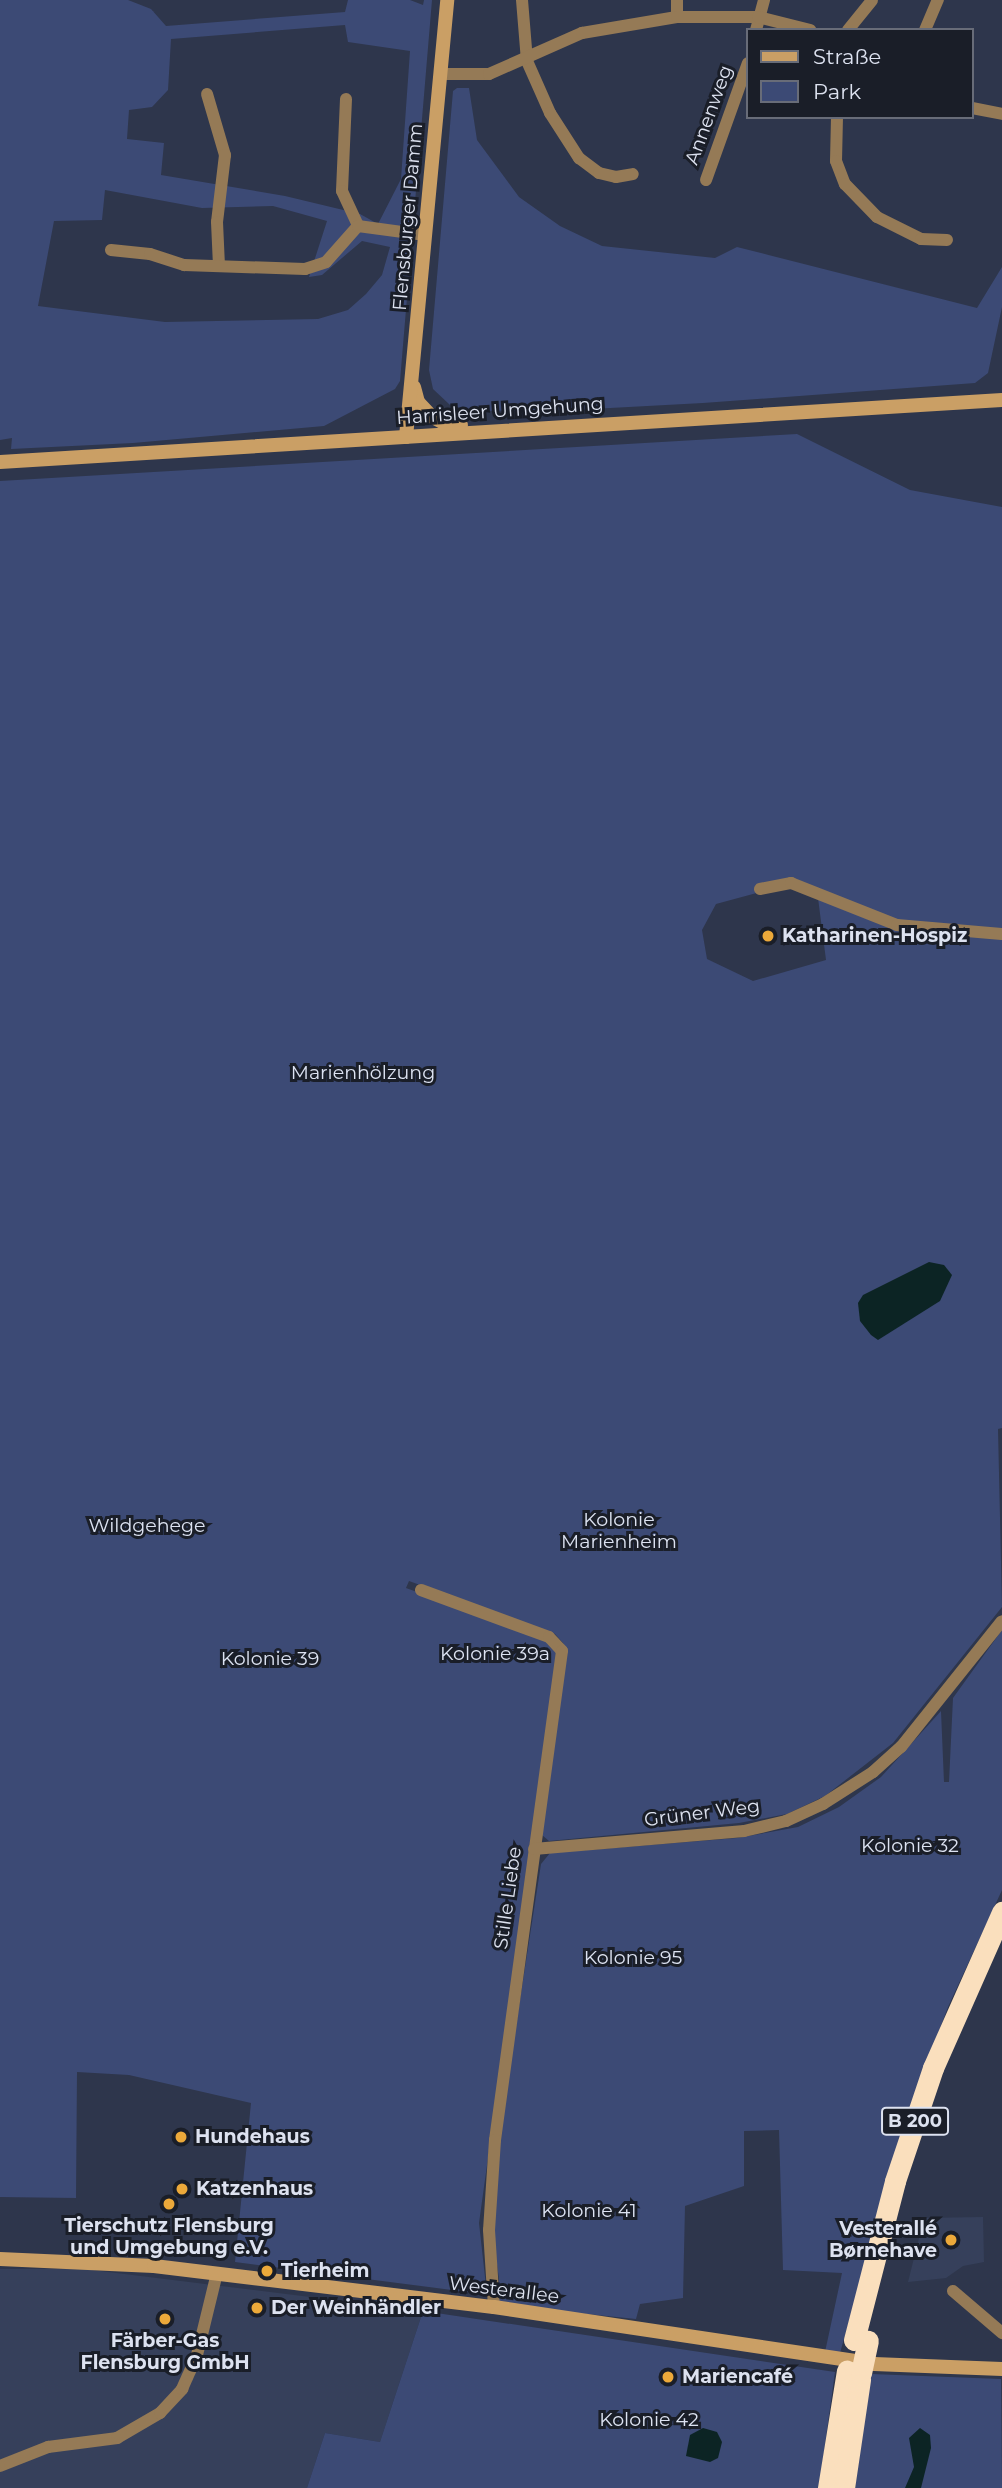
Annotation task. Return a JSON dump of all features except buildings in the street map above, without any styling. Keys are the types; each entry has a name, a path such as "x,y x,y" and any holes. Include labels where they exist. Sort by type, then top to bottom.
{"highway":[{"name":"B 200","path":"828,2488 895,2181 933,2068 1002,1912"},
{"name":"B 200","path":"861,2341 907,2181 946,2071 1002,1940"},
{"name":"B 200","path":"845,2488 854,2372"}],"street":[{"name":"Flensburger Damm","path":"406,436 447,0"},
{"path":"522,0 527,61 550,113 579,158 600,173 616,177 633,174"},
{"path":"677,0 677,17"},
{"path":"757,23 764,0"},
{"path":"850,28 872,0"},
{"path":"926,28 938,0"},
{"path":"441,74 489,74 527,61 582,33 677,17 795,28"},
{"name":"Annenweg","path":"706,180 746,70"},
{"path":"207,94 225,155 217,222 219,266"},
{"path":"346,99 342,191 358,226"},
{"path":"974,108 1002,114"},
{"path":"837,119 836,161 845,184 877,217 921,239 947,240"},
{"path":"358,226 425,235"},
{"path":"111,250 150,254 184,265 320,266 358,226"},
{"path":"413,379 423,409 446,424 509,421 537,427"},
{"name":"Harrisleer Umgehung","path":"0,462 1002,400"},
{"path":"760,889 791,883 897,925 1002,934"},
{"name":"Stille Liebe","path":"421,1590 549,1637 560,1645 495,2140 489,2230 494,2307"},
{"name":"Grüner Weg","path":"534,1849 744,1831 786,1821 823,1804 873,1772 901,1746 1002,1621"},
{"name":"Westerallee","path":"0,2259 81,2260 217,2273 494,2307 874,2364 1002,2369"},
{"path":"0,2466 48,2447 117,2438 160,2413 181,2389 197,2355 217,2273"},
{"path":"953,2291 1002,2333"}],"shaded area":[{"path":"929,1262 944,1265 952,1275 940,1301 878,1340 871,1335 860,1321 858,1303 863,1295"},
{"name":"Vesterallé Børnehave","path":"983,2217 984,2262 963,2266 946,2278 908,2282 924,2218"},
{"path":"0,2269 84,2269 423,2311 380,2442 325,2433 307,2488 0,2488"},
{"path":"703,2428 717,2432 722,2442 718,2458 710,2462 686,2456 690,2435"},
{"path":"920,2428 930,2435 931,2448 921,2488 905,2488 914,2467 909,2438"}],"green space":[{"path":"0,0 128,0 151,9 166,26 345,12 348,0 410,0 423,5 424,0 432,0 400,381 395,389 324,426 133,443 11,449 12,438 0,440","holes":["345,25 348,42 410,51 401,179 378,224 360,214 285,196 161,175 164,143 127,139 129,110 152,107 168,90 171,39","105,190 202,208 273,206 327,221 309,277 322,275 362,241 390,247 382,275 366,294 348,310 318,319 165,322 38,306 54,221 102,220"]},
{"path":"457,88 469,88 477,140 519,197 560,226 602,246 715,258 737,247 977,308 1002,267 1002,307 988,373 975,383 703,403 573,410 472,411 450,405 433,389 429,370 453,91"},
{"name":"Marienhölzung","path":"797,434 910,490 1002,507 1002,1428 998,1429 1002,1607 893,1743 825,1796 787,1814 739,1823 549,1841 542,1835 566,1652 563,1643 555,1634 409,1581 406,1588 549,1640 558,1652 479,2223 486,2286 483,2294 235,2262 251,2103 129,2075 77,2072 76,2198 0,2197 0,481","holes":["786,885 818,898 826,960 753,981 707,959 702,930 716,904","944,1265 940,1301 858,1303"]},
{"path":"1002,1630 1002,1890 948,2007 909,2111 840,2353 825,2352 842,2273 783,2270 779,2130 744,2131 744,2186 685,2206 683,2298 640,2304 636,2319 497,2305 499,2279 492,2228 499,2136 541,1864 550,1853 737,1838 798,1827 839,1807 881,1777 941,1711 944,1782 949,1782 953,1698"},
{"name":"Kolonie 42","path":"423,2311 835,2372 819,2488 307,2488 325,2433 380,2442"},
{"path":"871,2374 1001,2379 1002,2488 855,2488"}],"place":[{"name":"Katharinen-Hospiz","path":"768,936"},
{"name":"Hundehaus","path":"181,2137"},
{"name":"Katzenhaus","path":"182,2189"},
{"name":"Tierschutz Flensburg und Umgebung e.V.","path":"169,2204"},
{"name":"Vesterallé Børnehave","path":"951,2240"},
{"name":"Tierheim","path":"267,2271"},
{"name":"Der Weinhändler","path":"257,2308"},
{"name":"Färber-Gas Flensburg GmbH","path":"165,2319"},
{"name":"Mariencafé","path":"668,2377"}],"park label":[{"name":"Wildgehege","path":"147,1526"},
{"name":"Kolonie Marienheim","path":"619,1531"},
{"name":"Kolonie 39a","path":"495,1654"},
{"name":"Kolonie 39","path":"270,1659"},
{"name":"Kolonie 32","path":"910,1846"},
{"name":"Kolonie 95","path":"633,1958"},
{"name":"Kolonie 41","path":"589,2211"}]}
